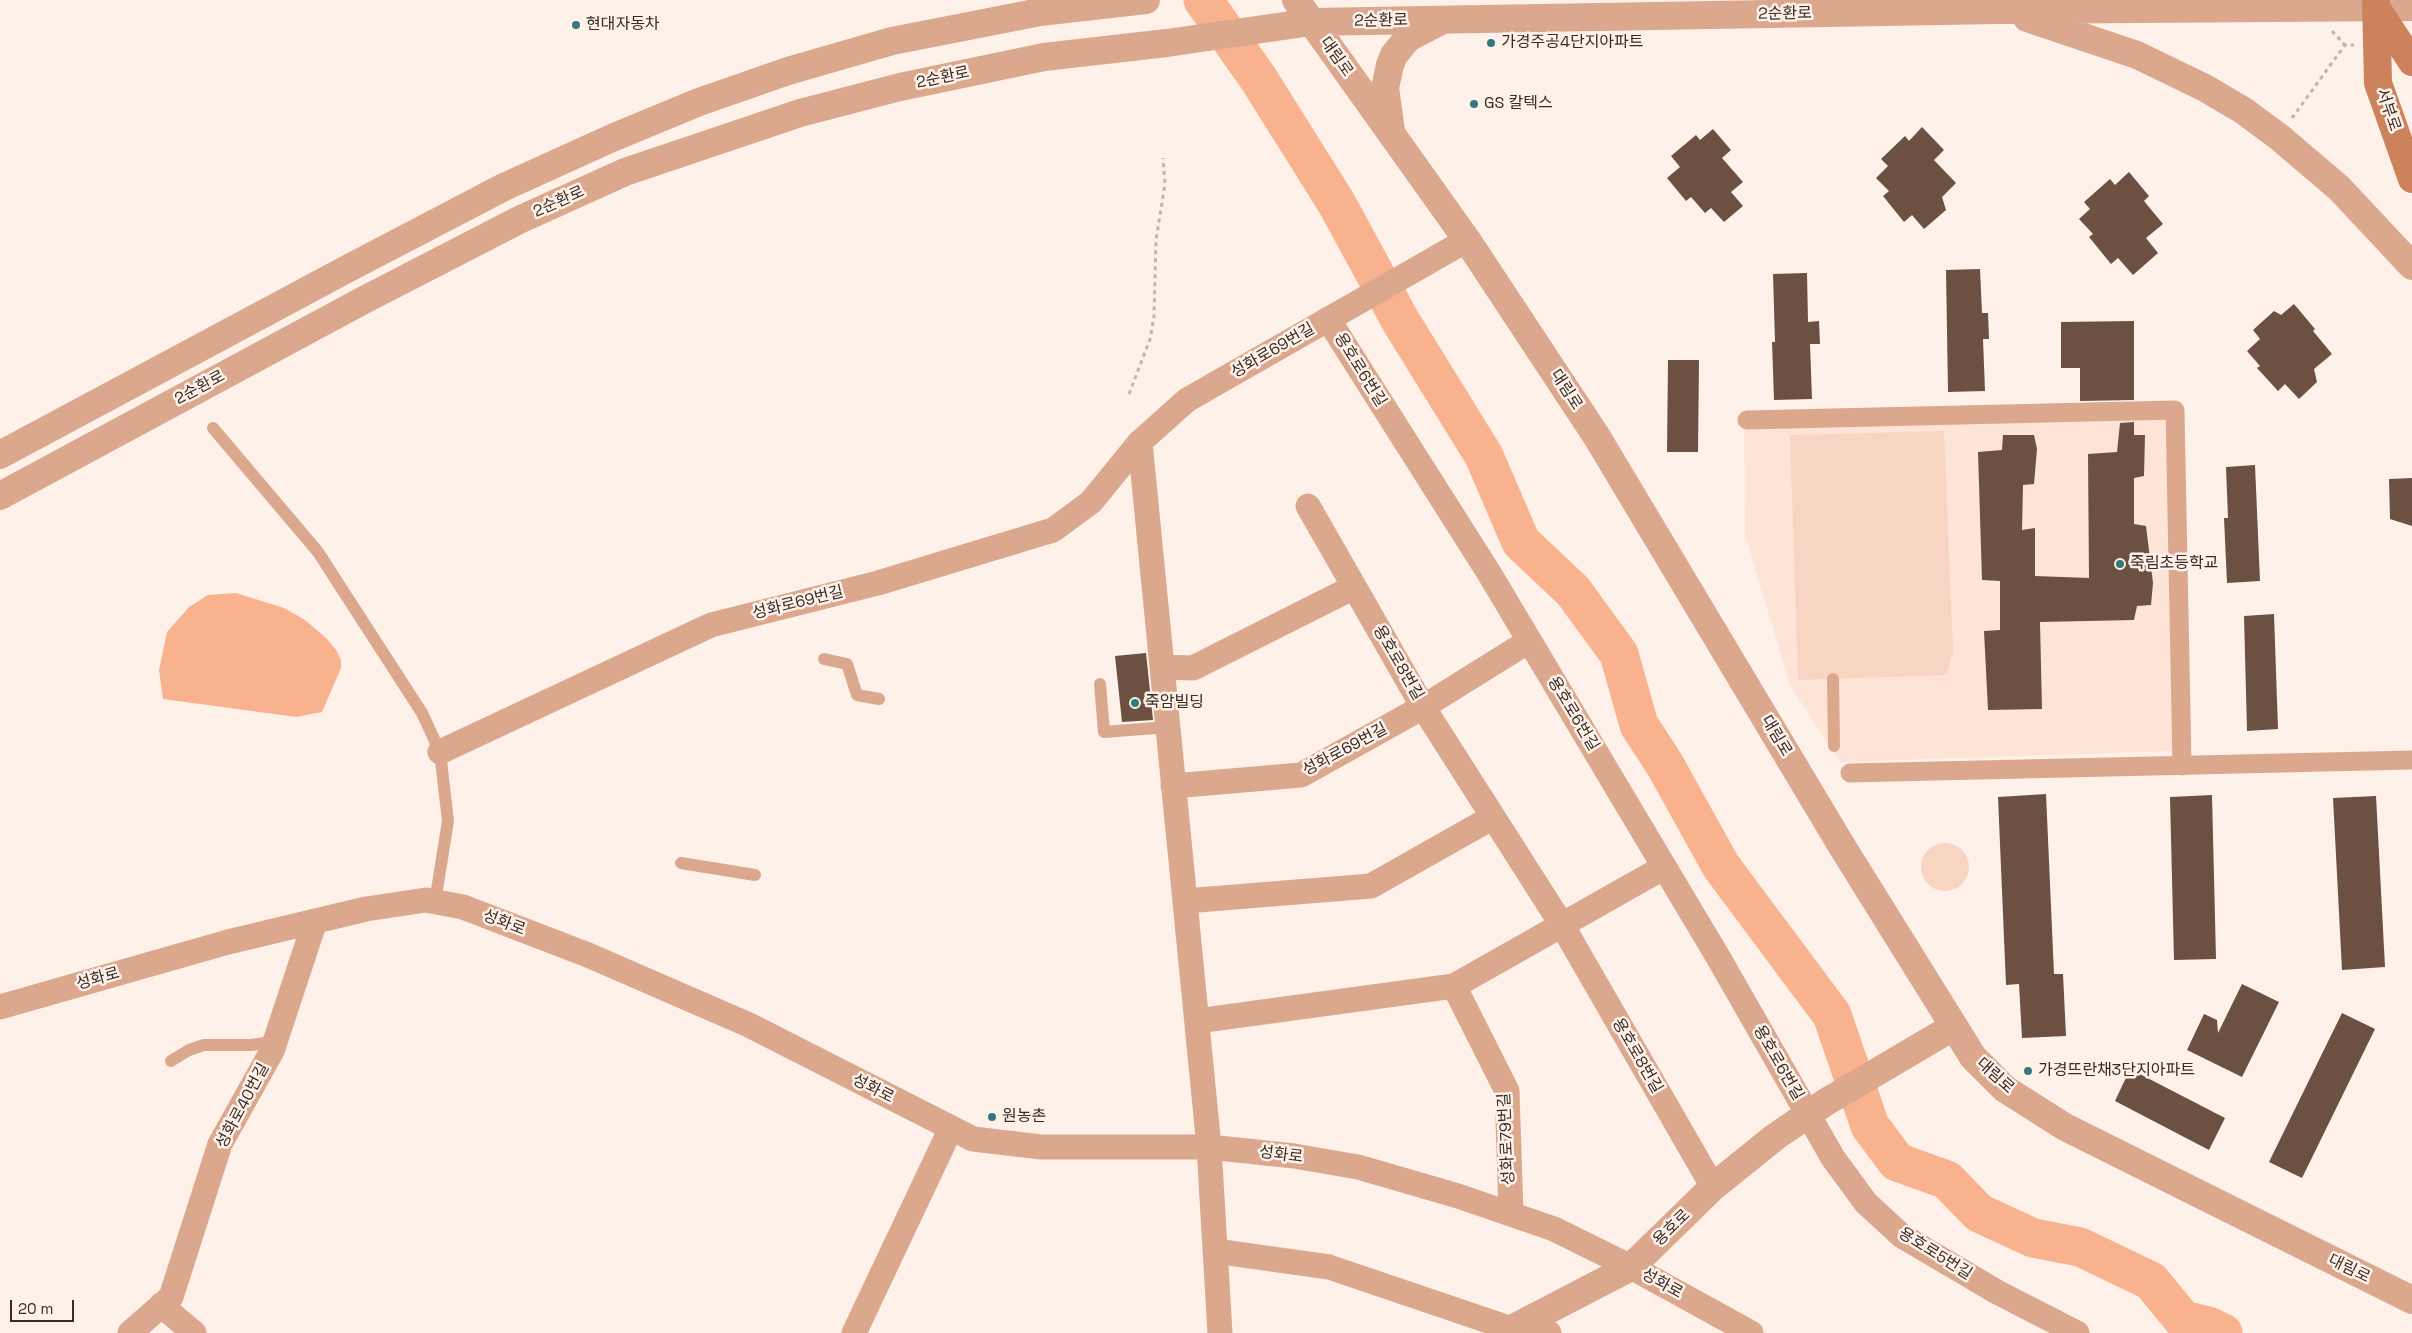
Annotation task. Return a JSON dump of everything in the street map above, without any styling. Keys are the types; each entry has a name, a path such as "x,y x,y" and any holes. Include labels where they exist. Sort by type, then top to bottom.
{"main road":[{"name":"서부로","path":"2376,4 2378,83 2412,180"},
{"path":"2376,4 2412,62"}],"street":[{"path":"0,455 346,268 504,187 612,138 699,102 788,71 892,41 1040,12 1146,0"},
{"name":"2순환로","path":"0,496 519,220 625,172 739,132 900,87 1044,57 1167,43 1250,30 1304,11 1446,20 2376,4 2412,7"},
{"path":"2004,10 2137,55 2205,88 2244,111 2279,137 2339,188 2412,266"},
{"name":"대림로","path":"1304,11 1467,240 1597,437 1972,1056 2005,1089 2065,1127 2412,1300"},
{"path":"1391,135 1385,88 1394,56 1408,38 1417,32 1446,20"},
{"name":"성화로69번길","path":"440,752 711,625 878,583 1052,530 1091,502 1140,442 1187,400 1467,240"},
{"name":"용호로6번길","path":"1328,319 1529,641 1713,949 1817,1108"},
{"path":"1747,420 2175,410 2182,766"},
{"path":"1140,442 1209,1147 1220,1333"},
{"name":"용호로8번길","path":"1308,506 1423,707 1562,925 1713,1187"},
{"path":"1162,667 1192,668 1354,587"},
{"name":"성화로69번길","path":"1173,786 1301,775 1423,707 1529,641"},
{"path":"1850,773 2412,760"},
{"path":"1185,901 1371,886 1493,817"},
{"path":"1197,1021 1454,986 1659,870"},
{"name":"성화로","path":"0,1007 228,942 366,909 426,900 463,907 588,955 749,1025 973,1139 1041,1147 1209,1147 1294,1156 1358,1167 1458,1196 1554,1229 1631,1267 1751,1333"},
{"name":"성화로40번길","path":"130,1333 171,1297 220,1144 272,1051 315,921"},
{"name":"성화로79번길","path":"1454,986 1507,1091 1511,1214"},
{"name":"용호로","path":"1523,1329 1631,1267 1713,1187 1817,1108 1953,1027"},
{"name":"용호로5번길","path":"1817,1108 1833,1158 1866,1203 1902,1236 1988,1287 2077,1333"},
{"path":"854,1333 951,1128"},
{"path":"1215,1250 1328,1267 1523,1329"},
{"path":"161,1305 194,1333"}],"lane":[{"path":"213,428 318,552 422,713 440,752 448,821 435,902"},
{"path":"824,659 847,664 857,695 879,699"},
{"path":"1833,679 1834,746"},
{"path":"1100,684 1104,732 1168,727"},
{"path":"681,863 755,875"},
{"path":"171,1062 189,1050 204,1045 251,1045 265,1043 278,1034"}],"path":[{"path":"2279,137 2345,45 2377,43"},
{"path":"1129,394 1150,339 1154,316 1156,240 1166,184 1164,158"}],"shaded area":[{"path":"2169,413 2173,751 1840,762 1790,685 1745,535 1744,423"},
{"path":"1944,431 1953,651 1947,675 1798,680 1790,435"},
{"path":"236,593 284,608 305,620 326,638 336,650 341,660 341,668 322,712 296,717 163,699 159,670 167,632 189,607 208,595"},
{"path":"1940,843 1950,843 1962,850 1969,862 1969,872 1962,884 1950,891 1940,891 1932,887 1925,880 1921,872 1921,862 1925,854 1932,847"}],"building":[{"path":"1922,127 1944,150 1934,160 1956,183 1942,197 1946,210 1924,229 1912,215 1904,222 1883,196 1889,191 1876,178 1888,166 1881,159 1905,136 1909,141"},
{"path":"1713,129 1731,150 1722,158 1743,182 1731,192 1743,206 1724,222 1711,208 1705,213 1691,197 1686,201 1667,178 1680,167 1671,156 1696,135 1700,140"},
{"path":"2129,172 2149,196 2144,201 2163,224 2146,238 2158,253 2133,275 2118,258 2111,264 2089,237 2093,234 2079,219 2090,209 2084,202 2110,179 2115,185"},
{"path":"1980,269 1982,313 1988,313 1989,339 1983,339 1985,391 1948,392 1946,270"},
{"path":"1807,273 1808,322 1819,321 1820,344 1810,344 1812,399 1774,400 1772,342 1775,342 1773,274"},
{"path":"2294,304 2315,329 2313,331 2332,354 2314,369 2317,382 2299,399 2285,384 2278,391 2257,368 2260,366 2247,351 2260,339 2253,330 2274,311 2281,315"},
{"path":"2134,321 2134,400 2080,401 2080,368 2061,368 2061,322"},
{"path":"1668,360 1699,360 1698,452 1667,452"},
{"name":"죽림초등학교","path":"2134,422 2134,435 2145,435 2144,476 2134,478 2134,524 2146,526 2153,583 2151,605 2137,606 2134,620 2040,622 2042,709 1988,710 1984,631 2000,630 2000,581 1982,580 1978,452 2002,450 2003,435 2034,435 2037,449 2034,484 2023,485 2022,530 2035,528 2035,576 2089,578 2088,454 2117,452 2120,423"},
{"path":"2255,465 2260,581 2227,583 2224,518 2228,518 2226,467"},
{"path":"2412,478 2412,526 2390,519 2389,479"},
{"path":"2274,614 2278,729 2247,731 2244,616"},
{"name":"죽암빌딩","path":"1146,653 1153,720 1122,722 1115,656"},
{"path":"2046,794 2054,974 2063,974 2066,1036 2022,1038 2019,984 2006,985 1998,797"},
{"path":"2212,795 2216,959 2174,960 2170,797"},
{"path":"2376,796 2385,967 2342,970 2333,798"},
{"path":"2242,984 2279,1002 2242,1077 2187,1050 2204,1014 2217,1020 2218,1033"},
{"path":"2342,1013 2375,1029 2302,1178 2269,1162"},
{"path":"2130,1069 2225,1118 2209,1150 2115,1101"}],"waterway":[{"path":"1203,0 1258,78 1337,204 1400,320 1484,456 1521,542 1573,591 1619,654 1639,725 1665,765 1721,866 1832,1015 1870,1126 1897,1162 1947,1180 1979,1213 2033,1238 2080,1247 2151,1281 2183,1320 2208,1326 2223,1333"}],"place":[{"name":"현대자동차","path":"576,25"},
{"name":"가경주공4단지아파트","path":"1491,43"},
{"name":"GS 칼텍스","path":"1474,104"},
{"name":"죽림초등학교","path":"2120,564"},
{"name":"죽암빌딩","path":"1135,703"},
{"name":"가경뜨란채3단지아파트","path":"2028,1071"},
{"name":"원농촌","path":"992,1117"}]}
